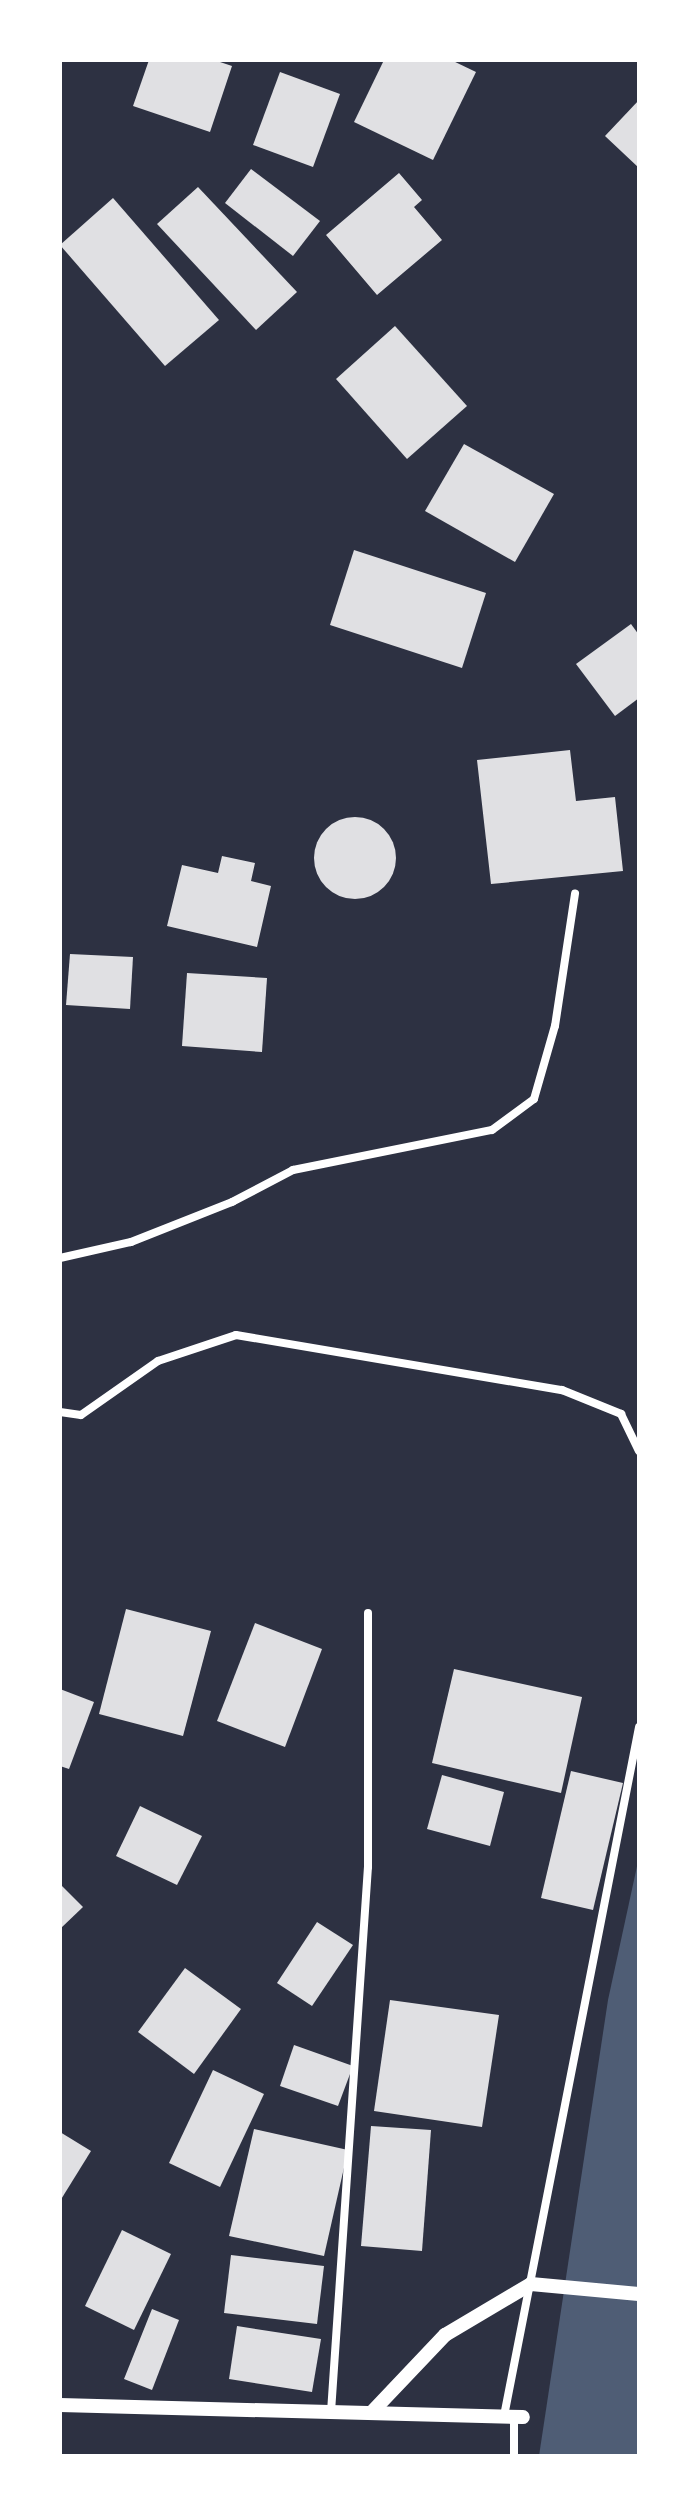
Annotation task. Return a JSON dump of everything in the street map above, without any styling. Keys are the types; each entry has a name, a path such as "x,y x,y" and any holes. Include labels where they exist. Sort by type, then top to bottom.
{"street":[{"path":"60,1258 131,1242 232,1202 293,1170 492,1130 534,1099 555,1026 575,893"},
{"path":"60,1412 81,1415 158,1361 236,1335 562,1390 621,1414 639,1451"},
{"path":"331,2412 368,1867 368,1613"},
{"path":"514,2456 514,2416 531,2284 639,1727"},
{"path":"371,2413 445,2335 531,2284 639,2294"},
{"path":"60,2405 514,2416"}],"water":[{"path":"639,1857 639,2456 539,2456 608,2000"}],"building":[{"path":"149,60 214,60 232,66 210,132 133,106"},
{"path":"384,60 451,60 476,72 433,160 354,122"},
{"path":"280,72 340,94 313,167 253,145"},
{"path":"639,100 639,168 605,136"},
{"path":"251,169 320,221 293,256 225,203"},
{"path":"399,173 422,200 414,207 442,240 377,295 326,235"},
{"path":"198,187 297,292 256,330 157,224"},
{"path":"113,198 219,320 165,366 60,245"},
{"path":"395,326 467,406 407,459 336,379"},
{"path":"464,444 554,494 515,562 425,511"},
{"path":"354,550 486,593 462,668 330,625"},
{"path":"631,624 639,635 639,698 615,716 576,664"},
{"path":"570,750 576,801 615,797 623,871 491,884 477,760"},
{"path":"355,817 371,820 384,829 393,842 396,858 393,874 384,887 371,896 355,899 339,896 326,887 317,874 314,858 317,842 326,829 339,820"},
{"path":"222,856 255,863 251,881 271,886 257,947 167,926 182,865 218,873"},
{"path":"70,954 133,957 130,1009 66,1005"},
{"path":"187,973 267,978 262,1052 182,1046"},
{"path":"126,1609 211,1631 183,1736 99,1714"},
{"path":"255,1623 322,1649 285,1747 217,1721"},
{"path":"454,1669 582,1697 561,1793 432,1763"},
{"path":"60,1689 94,1702 69,1769 60,1766"},
{"path":"571,1771 623,1783 593,1910 541,1898"},
{"path":"442,1775 504,1792 490,1846 427,1829"},
{"path":"140,1806 202,1836 177,1885 116,1856"},
{"path":"60,1884 83,1907 60,1929"},
{"path":"317,1922 353,1945 312,2006 277,1983"},
{"path":"185,1968 241,2009 194,2074 138,2032"},
{"path":"390,2000 499,2015 482,2127 374,2111"},
{"path":"294,2045 353,2066 338,2106 280,2086"},
{"path":"213,2070 264,2094 220,2187 169,2163"},
{"path":"371,2126 431,2130 422,2251 361,2246"},
{"path":"254,2129 348,2150 324,2256 229,2236"},
{"path":"60,2132 91,2151 60,2201"},
{"path":"122,2230 171,2254 134,2330 85,2306"},
{"path":"231,2255 324,2266 317,2324 224,2313"},
{"path":"152,2309 179,2320 152,2390 124,2379"},
{"path":"237,2326 321,2339 312,2392 229,2379"}]}
